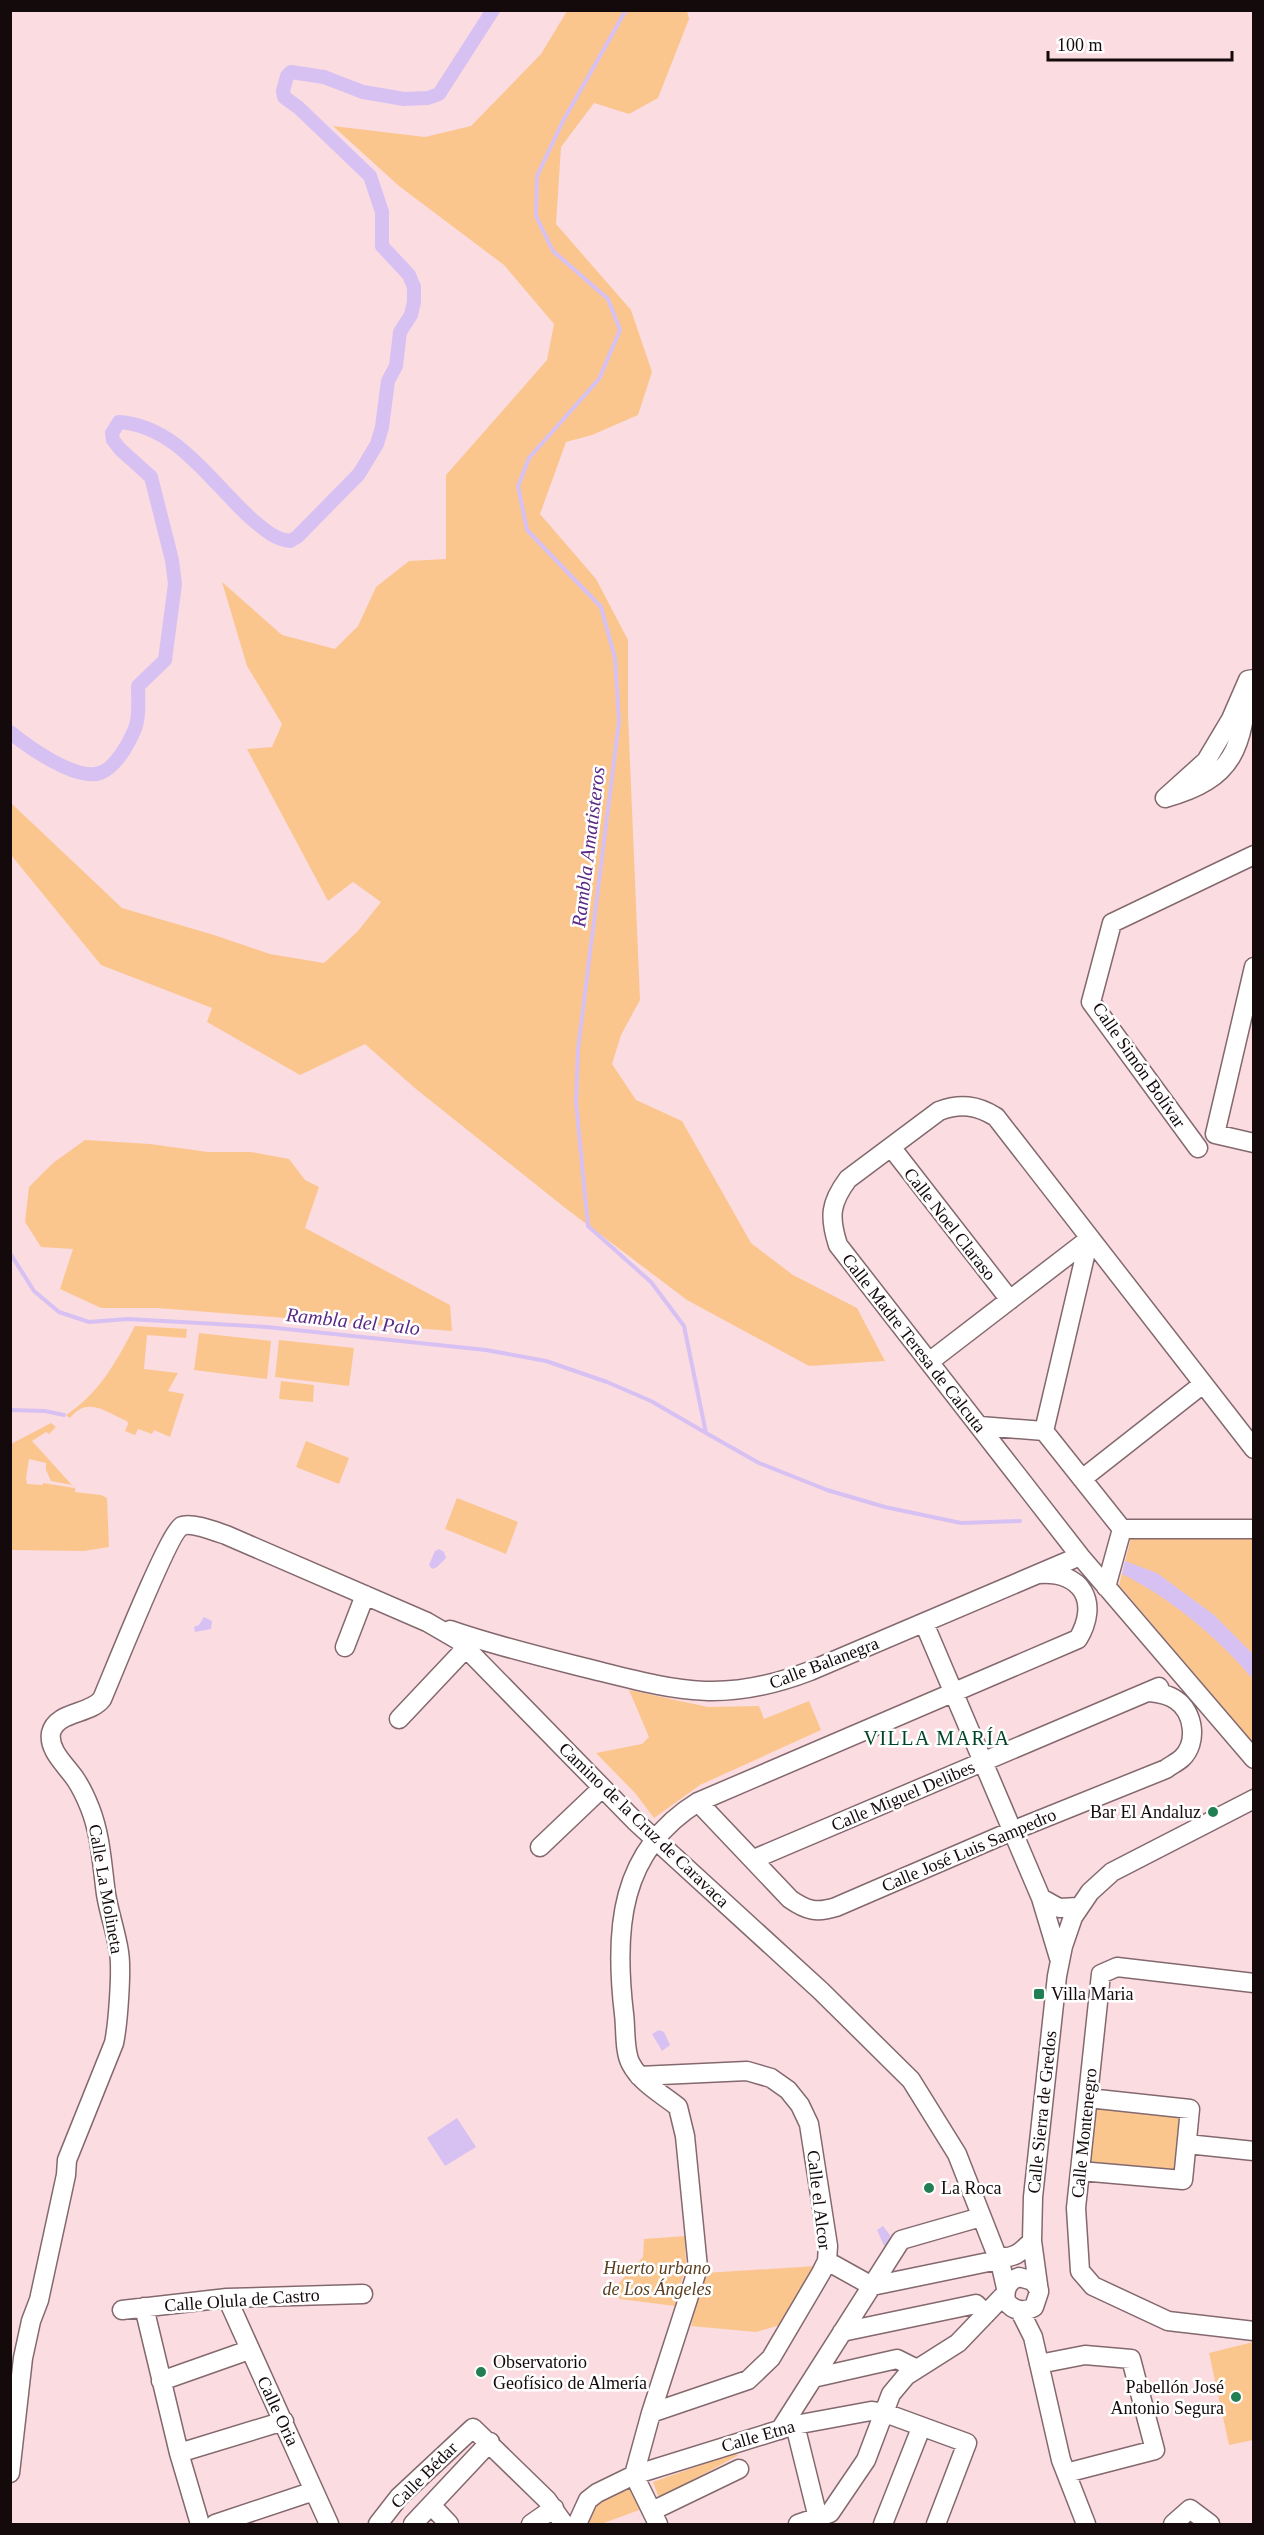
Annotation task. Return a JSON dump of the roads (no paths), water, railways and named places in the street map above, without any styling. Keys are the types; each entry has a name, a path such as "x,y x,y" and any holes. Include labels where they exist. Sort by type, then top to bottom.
{"street":[{"path":"1251,679 1245,721 1232,758 1215,777 1207,782 1192,791 1166,798 1206,761 1251,679"},
{"name":"Calle Simón Bolívar","path":"1198,1148 1091,1002 1112,923 1254,855"},
{"path":"1254,967 1215,1134 1254,1143"},
{"name":"Calle Madre Teresa de Calcuta","path":"1254,1449 996,1117 982,1108 953,1106 939,1111 843,1184 833,1204 831,1224 838,1245 1080,1556 1254,1759"},
{"name":"Calle Noel Claraso","path":"891,1147 1010,1300"},
{"path":"929,1362 1089,1239"},
{"path":"1044,1431 1089,1239"},
{"path":"1082,1479 1203,1384"},
{"path":"980,1426 1044,1431 1122,1529"},
{"name":"Camino de la Cruz de Caravaca","path":"179,1528 184,1525 213,1530 427,1622 458,1640 515,1701 654,1839 821,1991 911,2080 957,2154 998,2261 1020,2294 1033,2337 1054,2432 1066,2473 1086,2524"},
{"name":"Calle La Molineta","path":"10,2472 23,2358 31,2321 39,2300 66,2175 67,2160 114,2043 117,2025 120,1954 107,1902 97,1831 85,1796 53,1748 51,1732 54,1725 62,1719 91,1709 102,1699 145,1597 179,1528"},
{"path":"1122,1529 1254,1529"},
{"path":"1106,1587 1122,1529"},
{"name":"Calle Balanegra","path":"427,1622 519,1651 673,1689 727,1692 779,1683 1080,1556"},
{"path":"739,2469 655,2518 634,2475 651,2413 698,2268 685,2136 678,2107 639,2076 629,2062 619,1940 628,1893 654,1839 682,1812 698,1802 1078,1639 1087,1617 1085,1595 1077,1584 1067,1577 1056,1573 1039,1574"},
{"path":"345,1647 365,1595"},
{"path":"924,1623 1041,1898 1060,1960"},
{"path":"399,1719 466,1648"},
{"path":"515,1701 504,1685 501,1668 508,1657 519,1651"},
{"name":"Calle Miguel Delibes","path":"754,1859 1183,1677"},
{"name":"Calle José Luis Sampedro","path":"698,1802 790,1899 804,1908 819,1912 836,1907 1012,1831 1166,1769 1182,1758 1191,1746 1191,1720 1188,1713 1175,1699 1149,1692"},
{"path":"540,1847 602,1788"},
{"name":"Calle Sierra de Gredos","path":"1020,2294 1032,2241 1033,2197 1060,1960 1073,1917 1090,1892 1112,1872 1254,1799"},
{"path":"1041,1898 1059,1908 1079,1907"},
{"path":"1059,1908 1068,1930"},
{"name":"Calle Montenegro","path":"1249,2325 1168,2321 1093,2286 1080,2271 1076,2208 1101,1974 1117,1967 1254,1983"},
{"name":"Calle el Alcor","path":"639,2076 747,2071 771,2078 788,2090 800,2105 809,2124 827,2236 826,2261 776,2348 761,2369 748,2380 651,2413"},
{"path":"1080,2171 1183,2180 1187,2144 1190,2109 1088,2098"},
{"path":"1187,2144 1254,2151"},
{"path":"828,2518 788,2427 813,2378 901,2240 981,2217"},
{"path":"826,2261 872,2286 1009,2259 1018,2255 1032,2241"},
{"name":"Calle Olula de Castro","path":"122,2310 227,2298 363,2294"},
{"path":"798,2524 828,2518 866,2460 891,2394 906,2376 958,2343 988,2313 1020,2294"},
{"name":"Calle Oria","path":"227,2298 329,2524"},
{"path":"842,2332 976,2304 988,2313"},
{"path":"144,2307 179,2453 200,2524"},
{"path":"161,2381 249,2350"},
{"path":"1039,2364 1085,2355 1131,2359 1155,2450 1066,2473"},
{"path":"813,2378 897,2360 917,2369"},
{"name":"Calle Etna","path":"577,2524 588,2500 597,2493 634,2475 788,2427 871,2411 885,2413"},
{"path":"885,2413 967,2443 936,2524"},
{"path":"179,2453 284,2421"},
{"name":"Calle Bédar","path":"378,2524 399,2497 473,2428 490,2442 413,2524"},
{"path":"883,2524 921,2428"},
{"path":"490,2442 554,2508 564,2524"},
{"path":"215,2524 264,2517 314,2491"},
{"path":"431,2505 449,2524"},
{"path":"531,2524 554,2508"},
{"path":"1173,2524 1190,2509 1210,2524"}],"waterway":[{"path":"10,732 40,754 66,767 78,772 100,773 116,761 134,731 138,715 138,686 165,660 175,584 172,560 151,477 113,440 112,433 119,422 140,426 160,434 177,446 194,460 254,521 271,534 285,540 290,541 297,537 359,474 377,444 382,427 388,381 396,366 400,332 411,315 414,287 409,275 382,246 382,212 370,176 299,108 284,97 283,91 287,76 291,72 324,77 363,92 404,99 428,98 439,94 493,10"},
{"name":"Rambla Amatisteros","path":"626,10 563,121 537,176 536,216 553,251 608,299 620,330 599,379 529,458 518,486 527,530 601,607 615,658 619,721 578,1049 576,1102 588,1226 651,1282 684,1326 706,1433 759,1463 827,1490 885,1507 961,1523 1020,1521"},
{"name":"Rambla del Palo","path":"10,1253 34,1291 59,1312 89,1322 128,1319 267,1327 486,1350 546,1361 607,1382 651,1401 706,1433"},
{"path":"10,1410 45,1411 64,1415"}],"place":[{"name":"Bar El Andaluz","path":"1213,1812"},
{"name":"Villa Maria","path":"1039,1994"},
{"name":"La Roca","path":"929,2188"},
{"name":"Observatorio Geofísico de Almería","path":"481,2372"},
{"name":"Pabellón José Antonio Segura","path":"1236,2397"}],"district":[{"name":"VILLA MARÍA","path":"937,1738"}],"park label":[{"name":"Huerto urbano de Los Ángeles","path":"657,2278"}]}
